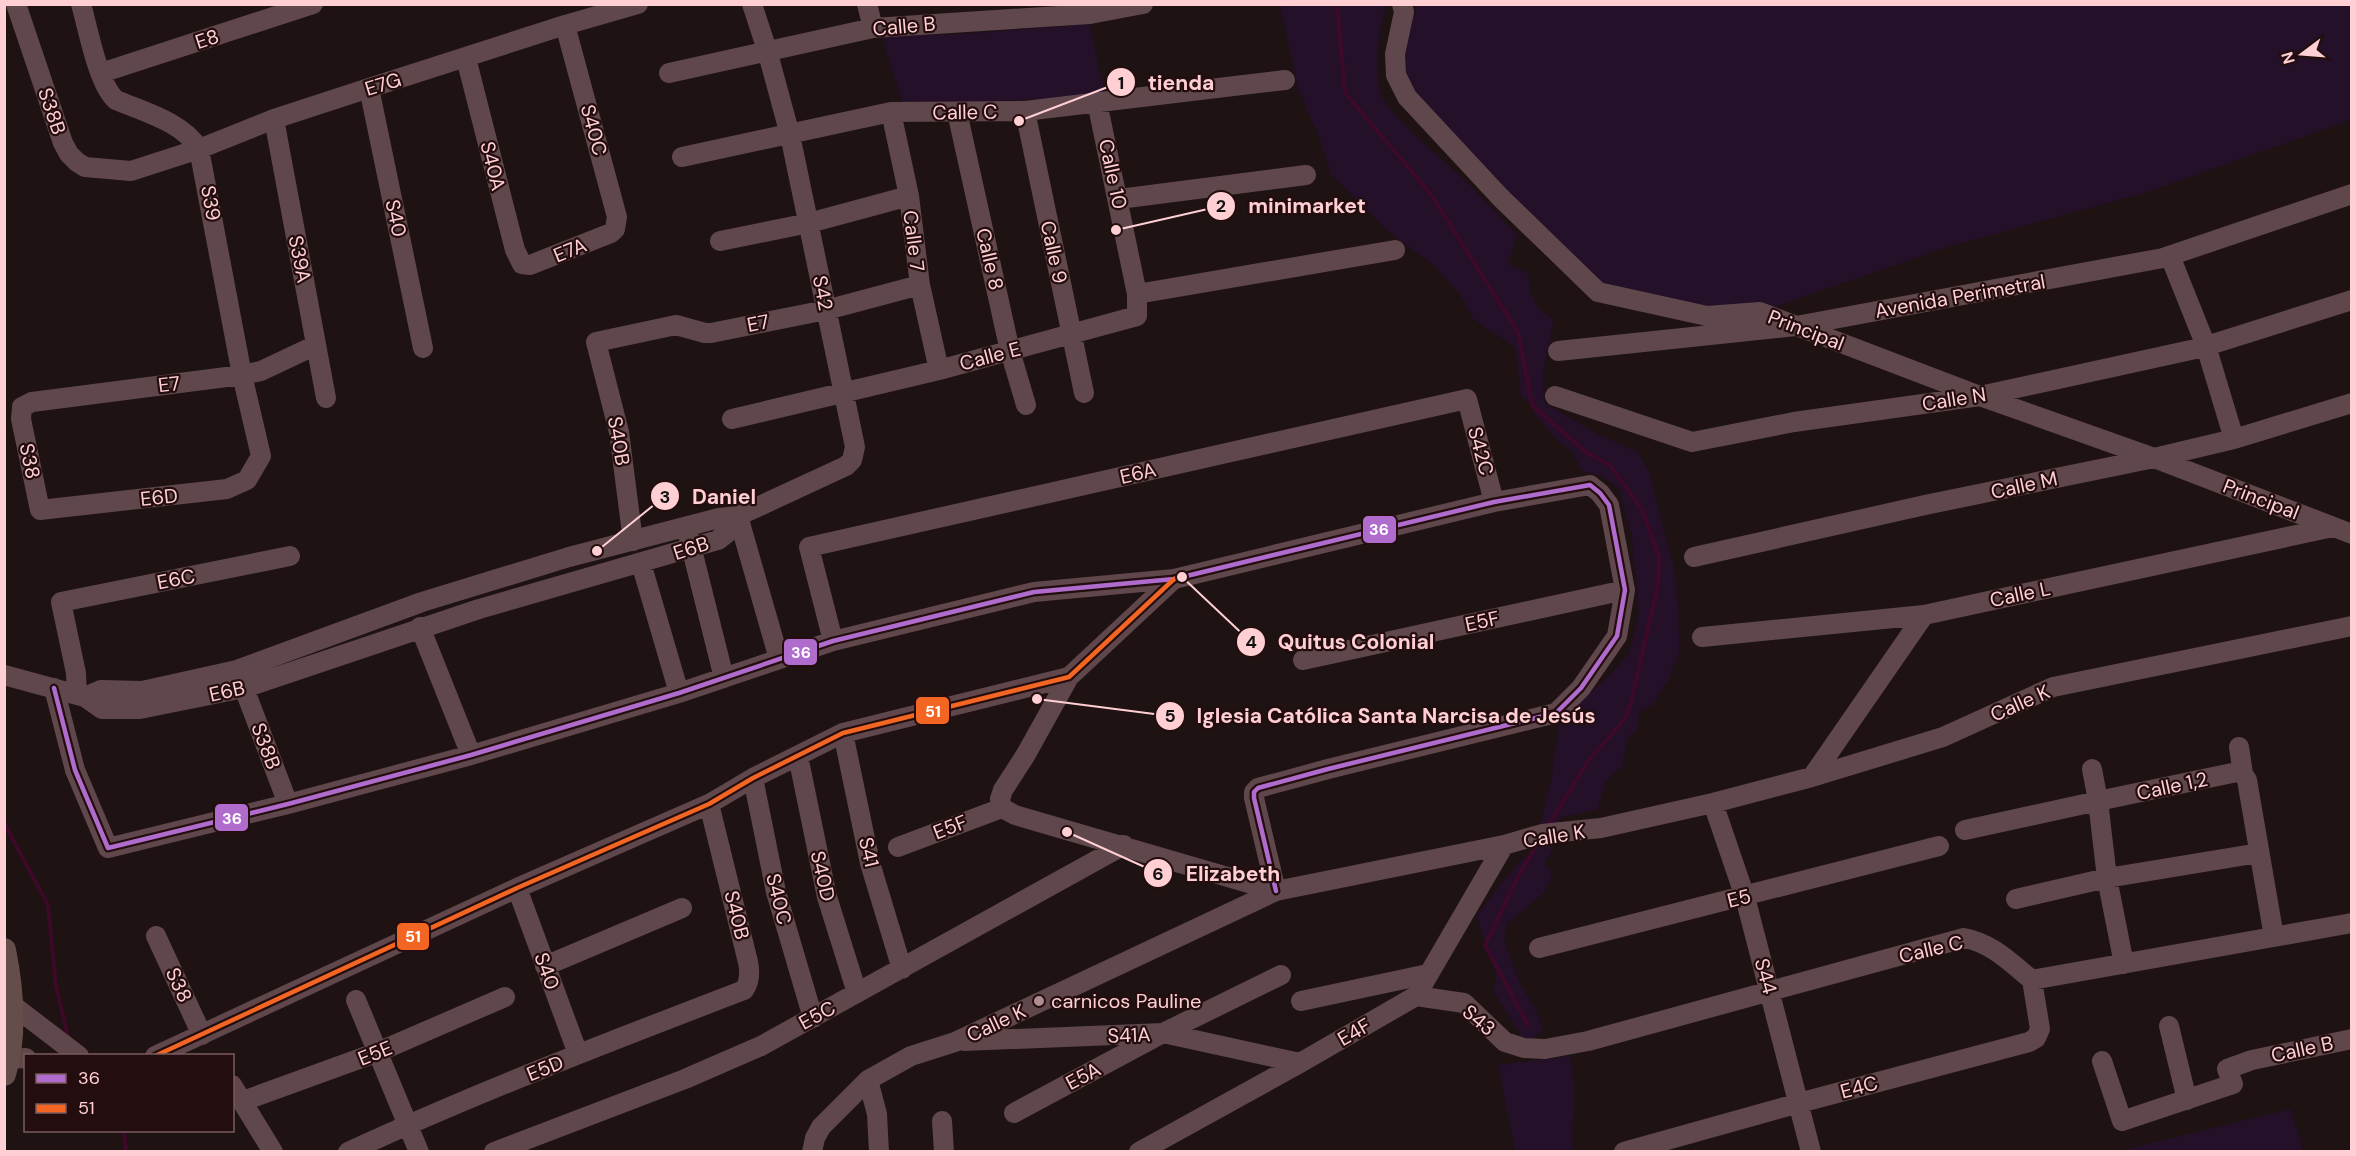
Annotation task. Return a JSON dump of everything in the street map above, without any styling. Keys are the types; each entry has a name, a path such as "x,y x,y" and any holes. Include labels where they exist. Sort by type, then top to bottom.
{"main road":[{"path":"4,950 11,1005 13,1064"}],"street":[{"name":"S38B","path":"16,4 63,143 69,154 85,166 131,171"},
{"path":"81,4 107,90 116,100 183,130 193,138 199,149"},
{"name":"E8","path":"101,73 313,4"},
{"name":"E7G","path":"131,171 199,149 274,119 565,25 638,4"},
{"name":"S42","path":"738,516 846,466 852,460 855,447 790,135 768,50 752,4"},
{"path":"867,4 873,28"},
{"name":"Calle B","path":"669,73 873,28 1090,14 1143,4"},
{"name":"Principal","path":"1402,4 1404,12 1395,54 1396,75 1407,97 1500,197 1598,292 1707,316 1761,312 2343,531"},
{"name":"S40C","path":"565,25 617,217 615,229 610,232"},
{"name":"S40A","path":"466,58 515,250 522,264 530,266"},
{"name":"Calle C","path":"682,158 891,112 1025,111 1285,80"},
{"name":"S40","path":"369,88 423,348"},
{"name":"Calle 10","path":"1097,102 1137,294 1137,316"},
{"name":"Calle 9","path":"1025,111 1084,393"},
{"name":"Calle 7","path":"891,112 909,196 920,285 939,370"},
{"name":"Calle 8","path":"957,112 1010,351 1026,405"},
{"name":"S39A","path":"274,119 326,398"},
{"name":"S39","path":"199,149 242,375 261,456"},
{"path":"1119,199 1306,175"},
{"name":"Avenida Perimetral","path":"1558,351 1796,326 2170,256 2352,194"},
{"path":"720,241 809,223 909,196"},
{"name":"E7A","path":"530,266 610,232"},
{"path":"1137,294 1395,250"},
{"path":"2170,256 2206,346 2234,439"},
{"name":"E7","path":"596,342 672,325 707,333 826,310 920,285"},
{"name":"Calle N","path":"1555,396 1692,442 1794,422 1980,396 2206,346 2352,300"},
{"name":"Calle E","path":"732,419 939,370 1137,316"},
{"name":"S40B","path":"596,342 619,432 633,542"},
{"name":"E7","path":"21,411 22,407 32,402 261,371 316,345"},
{"name":"S42C","path":"1467,399 1494,502"},
{"name":"E6A","path":"833,641 809,547 1467,399"},
{"name":"Calle M","path":"1694,557 1925,505 2154,458 2234,439 2352,403"},
{"name":"S38","path":"21,411 40,510"},
{"name":"E6D","path":"40,510 227,489 247,480 261,456"},
{"path":"54,688 75,770 108,848 288,804 471,755 679,693 833,641 1034,592 1174,579 1494,502 1590,485 1609,505 1625,590 1617,636 1581,688 1556,713 1258,788 1254,792 1254,798 1276,891"},
{"path":"738,516 779,659"},
{"name":"E6B","path":"81,696 101,690 141,691 237,670 422,602 569,557 633,542 686,526 738,516"},
{"name":"E6B","path":"4,675 81,696 102,709 140,709 244,688 420,627 691,549 723,537 738,516"},
{"path":"686,526 724,678"},
{"name":"Calle L","path":"1702,637 1924,615 2343,531"},
{"name":"E6C","path":"81,696 61,602 291,556"},
{"path":"641,563 679,693"},
{"path":"1174,579 1069,677 1025,756 1003,790 1000,799 1002,808 1015,815 1276,891"},
{"path":"471,588 479,609"},
{"name":"E5F","path":"1303,660 1625,590"},
{"path":"1812,777 1924,615"},
{"name":"Calle K","path":"812,1152 815,1138 821,1127 868,1080 915,1054 955,1042 1276,891 1504,845 1542,834 1601,828 1713,803 1812,777 1943,737 2053,687 2352,626"},
{"path":"420,627 471,755"},
{"path":"159,1054 517,888 709,804 753,778 843,733 1069,677"},
{"name":"S38B","path":"244,688 288,804"},
{"name":"S41","path":"843,733 870,862 902,969"},
{"path":"2239,747 2243,774 2247,780 2274,937"},
{"name":"S40D","path":"798,756 827,897 857,993"},
{"path":"2092,769 2107,878 2124,964"},
{"name":"Calle 1,2","path":"1965,830 2237,772 2243,774"},
{"name":"S40C","path":"753,778 776,892 813,1018"},
{"name":"S44","path":"1713,803 1744,897 1811,1152"},
{"name":"S40B","path":"709,804 748,962 750,975 744,990"},
{"name":"E5F","path":"898,847 1002,808"},
{"name":"E5C","path":"500,1151 761,1046 1124,845"},
{"path":"1416,996 1504,845"},
{"name":"E5","path":"1539,948 1939,846"},
{"path":"2016,899 2107,878 2259,853"},
{"name":"S40","path":"517,888 578,1054"},
{"path":"545,966 682,908"},
{"path":"2032,980 2352,923"},
{"name":"S38","path":"156,936 202,1035"},
{"name":"Calle C","path":"1505,1042 1524,1048 1545,1049 1588,1041 1964,938 1977,940 1992,948 2032,980"},
{"path":"1300,1001 1428,974"},
{"name":"E5A","path":"1014,1113 1163,1033 1281,975"},
{"name":"E4C","path":"1624,1152 1799,1102 2029,1042 2036,1038 2040,1029 2032,980"},
{"name":"E5D","path":"348,1152 578,1054 744,990"},
{"name":"S43","path":"1416,996 1464,1003 1505,1042"},
{"name":"E4F","path":"1139,1152 1300,1064 1416,996"},
{"name":"E5E","path":"243,1101 378,1053 505,997"},
{"path":"356,1000 419,1152"},
{"path":"11,1005 76,1054"},
{"path":"2102,1061 2122,1121 2187,1100 2169,1026"},
{"name":"S41A","path":"955,1042 1163,1033 1300,1064"},
{"name":"Calle B","path":"2187,1100 2233,1084 2226,1068 2252,1060 2352,1039"},
{"path":"868,1080 877,1114 879,1152"},
{"path":"234,1088 273,1152"},
{"path":"942,1120 944,1152"}],"shaded area":[{"path":"1280,5 1387,5 1381,27 1377,62 1382,96 1395,115 1463,178 1517,235 1508,264 1528,273 1534,300 1541,310 1554,318 1543,373 1544,402 1595,433 1638,452 1651,476 1675,570 1680,651 1668,680 1653,705 1640,711 1637,730 1627,739 1623,765 1606,781 1597,810 1561,817 1554,847 1545,864 1552,875 1543,894 1507,923 1504,939 1518,979 1536,1010 1543,1030 1531,1040 1521,1036 1494,992 1496,974 1476,916 1516,865 1534,849 1552,775 1560,718 1607,678 1629,653 1639,614 1632,536 1619,488 1600,475 1583,472 1570,449 1558,442 1535,414 1532,405 1521,397 1515,347 1473,319 1459,293 1432,264 1391,234 1332,176 1319,137 1298,89"},
{"path":"1415,5 2351,5 2351,120 2147,192 1941,249 1760,312 1707,316 1598,292 1407,97 1395,54 1404,12 1416,16"},
{"path":"1089,24 1106,97 903,104 881,35 961,34"},
{"path":"1571,1056 1574,1092 1572,1146 1574,1151 1515,1151 1498,1065"},
{"path":"2291,1109 2303,1151 2119,1151"}],"waterway":[{"path":"1337,4 1345,93 1430,193 1518,332 1532,405 1587,453 1610,465 1642,510 1659,557 1658,585 1625,719 1588,761 1548,826"},
{"path":"4,823 48,905 56,986 68,1037"},
{"path":"1528,1025 1485,945 1519,875 1538,843"},
{"path":"124,1132 126,1152"}],"transit line":[{"name":"36","path":"54,688 75,770 108,848 288,804 471,755 679,693 833,641 1034,592 1174,579 1494,502 1590,485 1609,505 1625,590 1617,636 1581,688 1556,713 1258,788 1254,792 1254,798 1276,891"},
{"name":"51","path":"159,1054 517,888 709,804 753,778 843,733 1069,677 1174,579"}],"place":[{"name":"tienda","path":"1019,121"},
{"name":"minimarket","path":"1116,230"},
{"name":"Daniel","path":"597,551"},
{"name":"Quitus Colonial","path":"1182,577"},
{"name":"Iglesia Católica Santa Narcisa de Jesús","path":"1037,699"},
{"name":"Elizabeth","path":"1067,832"},
{"name":"carnicos Pauline","path":"1039,1001"}]}
